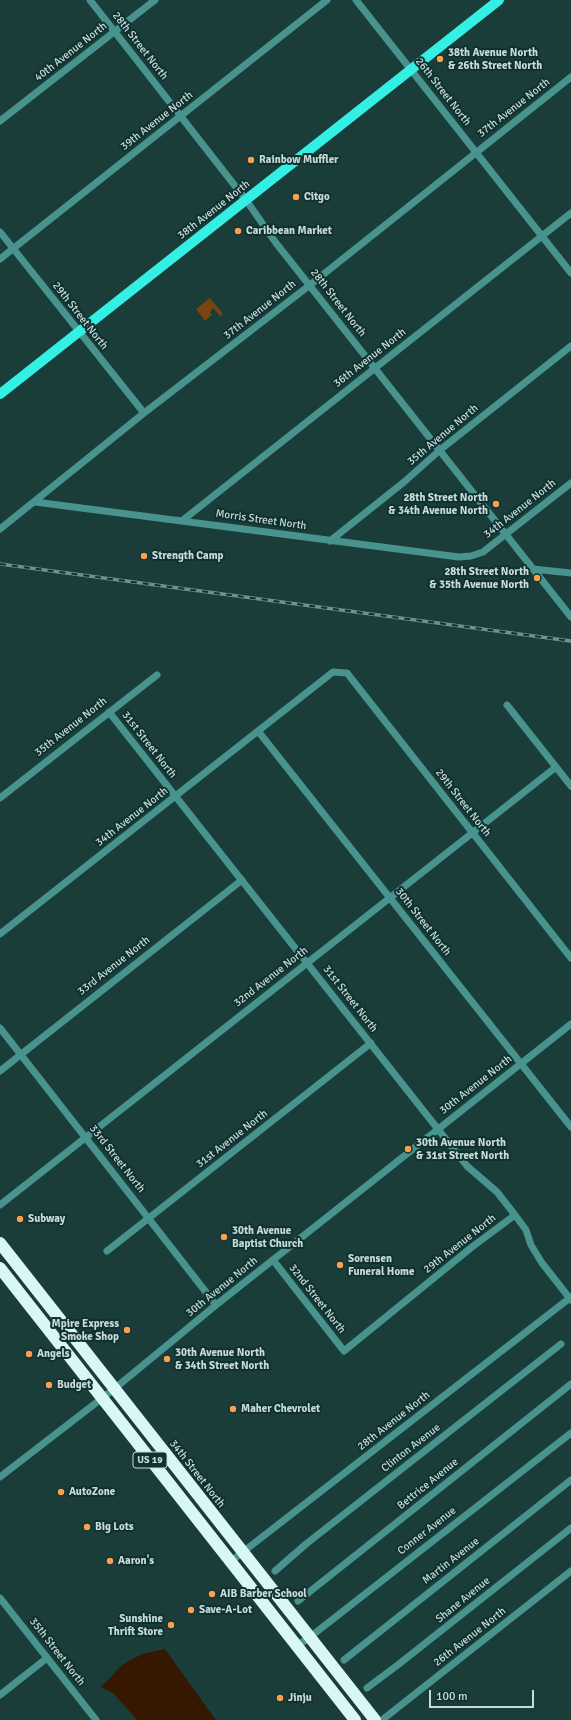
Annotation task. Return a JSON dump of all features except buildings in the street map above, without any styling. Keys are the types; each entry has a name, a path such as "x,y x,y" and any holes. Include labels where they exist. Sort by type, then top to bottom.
{"highway":[{"name":"34th Street North","path":"0,1243 375,1720"},
{"name":"US 19","path":"0,1268 355,1720"}],"main road":[{"name":"38th Avenue North","path":"0,394 500,0"}],"street":[{"name":"28th Street North","path":"90,0 246,200 310,285 571,617"},
{"name":"40th Avenue North","path":"0,121 155,0"},
{"name":"39th Avenue North","path":"0,259 327,0"},
{"name":"26th Street North","path":"356,0 571,273"},
{"name":"37th Avenue North","path":"0,529 144,413 310,285 571,77"},
{"name":"36th Avenue North","path":"183,520 571,213"},
{"name":"29th Street North","path":"0,232 144,413"},
{"name":"35th Avenue North","path":"330,541 404,482 440,450 571,346"},
{"name":"34th Avenue North","path":"483,552 571,483"},
{"name":"Morris Street North","path":"34,502 183,520 330,541 459,557 471,556 483,552"},
{"path":"533,569 571,573"},
{"name":"29th Street North","path":"333,672 347,673 571,958"},
{"name":"34th Avenue North","path":"0,934 333,672"},
{"name":"35th Avenue North","path":"0,798 157,675"},
{"path":"507,705 571,786"},
{"name":"31st Street North","path":"109,712 468,1166 497,1192 526,1230 531,1245 542,1263 571,1298"},
{"name":"30th Street North","path":"258,731 571,1127"},
{"name":"32nd Avenue North","path":"0,1205 389,897 556,767"},
{"name":"33rd Avenue North","path":"0,1070 242,880"},
{"name":"30th Avenue North","path":"0,1477 114,1389 216,1305 571,1024"},
{"name":"33rd Street North","path":"0,1028 216,1305"},
{"name":"31st Avenue North","path":"107,1251 370,1043"},
{"name":"29th Avenue North","path":"344,1351 472,1247 515,1215"},
{"name":"32nd Street North","path":"273,1260 344,1351"},
{"name":"28th Avenue North","path":"230,1562 571,1298"},
{"path":"33,1310 45,1300"},
{"name":"Clinton Avenue","path":"275,1571 306,1544 561,1344"},
{"name":"Bettrice Avenue","path":"298,1601 571,1384"},
{"name":"Conner Avenue","path":"296,1646 310,1637 571,1433"},
{"name":"Martin Avenue","path":"344,1660 571,1480"},
{"name":"Shane Avenue","path":"367,1688 571,1528"},
{"name":"26th Avenue North","path":"382,1720 571,1571"},
{"name":"35th Street North","path":"0,1598 96,1720"},
{"path":"0,1695 47,1658"}],"shaded area":[{"path":"210,298 223,314 220,316 213,308 210,312 212,315 205,321 196,309"},
{"path":"165,1649 216,1720 137,1720 113,1693 101,1687 122,1665 142,1654"}],"railway":[{"path":"0,564 571,641"}],"place":[{"name":"38th Avenue North & 26th Street North","path":"440,59"},
{"name":"Rainbow Muffler","path":"251,160"},
{"name":"Citgo","path":"296,197"},
{"name":"Caribbean Market","path":"238,231"},
{"name":"28th Street North & 34th Avenue North","path":"496,504"},
{"name":"Strength Camp","path":"144,556"},
{"name":"28th Street North & 35th Avenue North","path":"537,578"},
{"name":"30th Avenue North & 31st Street North","path":"408,1149"},
{"name":"Subway","path":"20,1219"},
{"name":"30th Avenue Baptist Church","path":"224,1237"},
{"name":"Sorensen Funeral Home","path":"340,1265"},
{"name":"Mpire Express Smoke Shop","path":"127,1330"},
{"name":"Angels","path":"29,1354"},
{"name":"30th Avenue North & 34th Street North","path":"167,1359"},
{"name":"Budget","path":"49,1385"},
{"name":"Maher Chevrolet","path":"233,1409"},
{"name":"AutoZone","path":"61,1492"},
{"name":"Big Lots","path":"87,1527"},
{"name":"Aaron's","path":"110,1561"},
{"name":"AIB Barber School","path":"212,1594"},
{"name":"Save-A-Lot","path":"191,1610"},
{"name":"Sunshine Thrift Store","path":"171,1625"},
{"name":"Jinju","path":"280,1698"}]}
